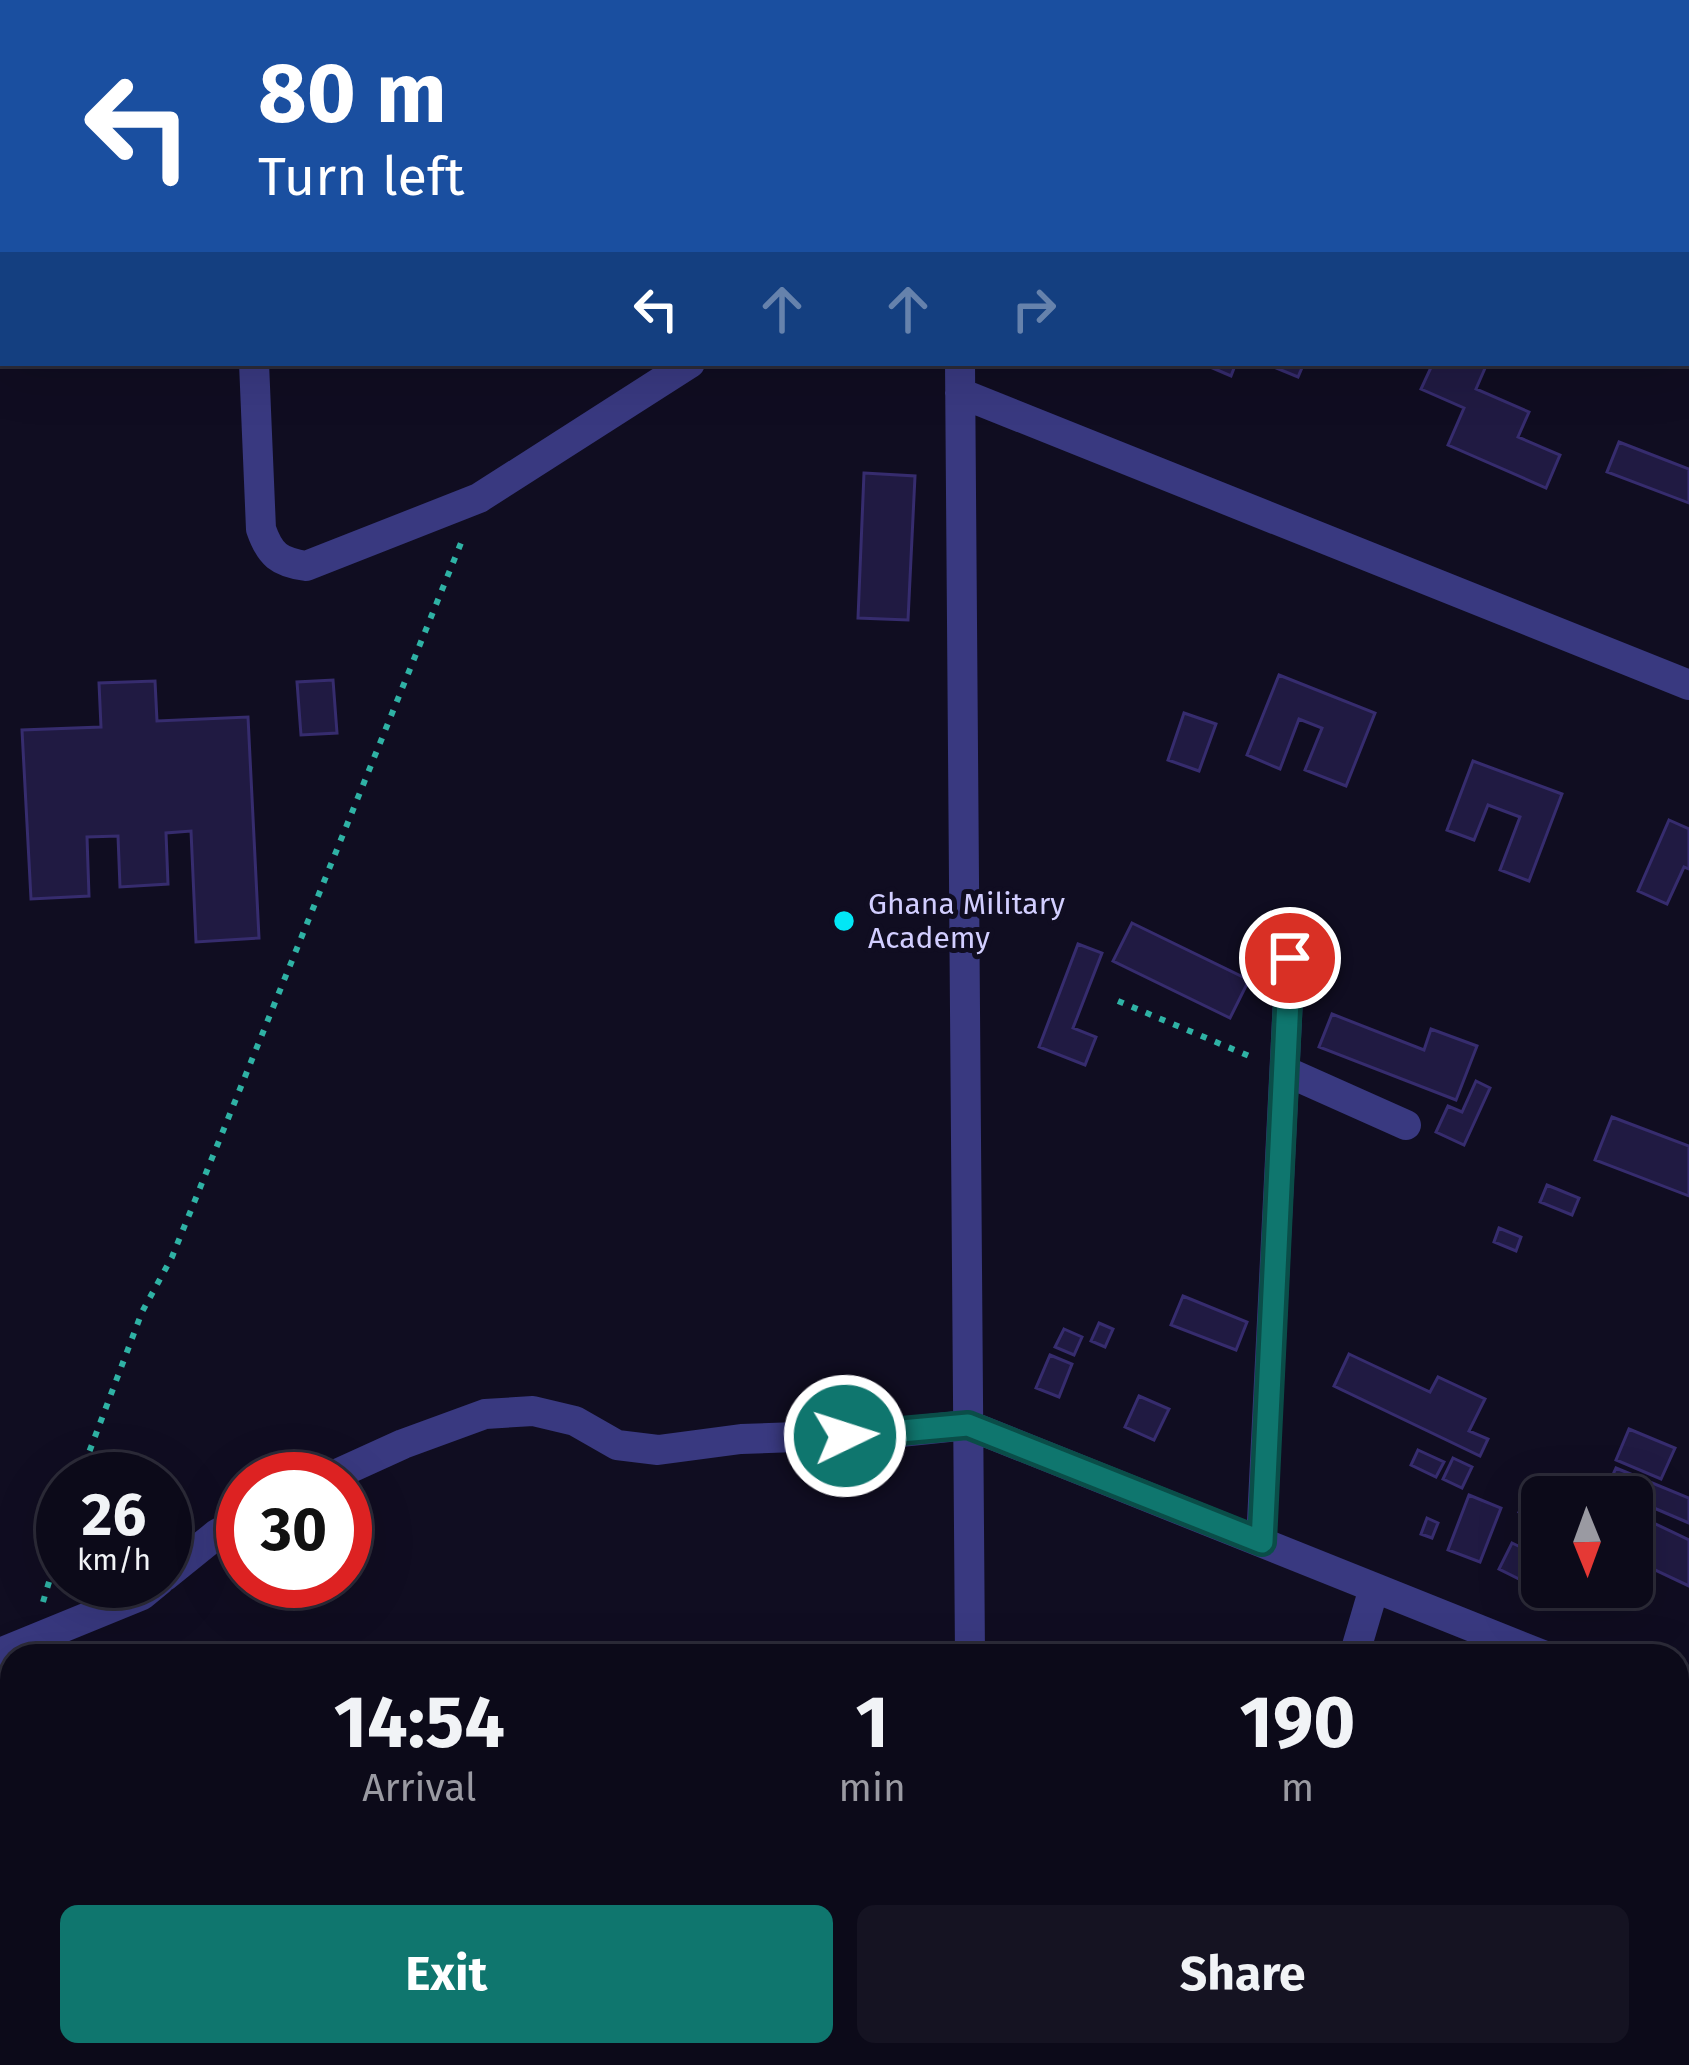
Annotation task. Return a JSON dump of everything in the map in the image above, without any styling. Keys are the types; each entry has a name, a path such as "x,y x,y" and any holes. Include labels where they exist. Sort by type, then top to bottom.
{"street":[{"path":"254,366 261,529 269,552 285,562 306,566 479,498 685,366"},
{"path":"970,1644 960,378 1689,685"},
{"path":"1262,1542 1290,958"},
{"path":"1286,1071 1406,1125"},
{"path":"372,1458 485,1414 533,1411 575,1421 617,1445 658,1450 741,1438 880,1434 968,1425 1515,1644"},
{"path":"192,1555 216,1536"},
{"path":"1358,1644 1374,1588"},
{"path":"18,1644 108,1608"}],"path":[{"path":"90,1452 142,1312 172,1257 479,498"},
{"path":"1118,1001 1286,1071"},
{"path":"28,1639 38,1608"}],"building":[{"path":"1208,366 1235,366 1231,376"},
{"path":"1277,366 1303,366 1298,377"},
{"path":"1432,366 1486,366 1476,389 1529,412 1518,437 1560,455 1546,488 1448,445 1464,408 1421,389"},
{"path":"1619,442 1689,469 1689,503 1607,472"},
{"path":"864,473 915,476 908,620 858,618"},
{"path":"1279,675 1375,713 1346,786 1305,770 1322,728 1299,719 1280,769 1247,755"},
{"path":"333,680 337,733 301,735 297,682"},
{"path":"155,681 157,721 248,717 259,938 196,942 191,831 166,833 168,884 120,887 118,836 87,837 89,896 31,899 22,730 101,727 99,683"},
{"path":"1184,713 1216,724 1199,771 1168,760"},
{"path":"1473,761 1562,794 1529,881 1500,870 1520,817 1488,805 1474,840 1447,830"},
{"path":"1669,820 1689,829 1689,869 1684,867 1667,904 1638,891"},
{"path":"1132,923 1249,980 1230,1018 1113,961"},
{"path":"1078,944 1102,953 1073,1028 1096,1037 1085,1065 1039,1047"},
{"path":"1332,1014 1424,1050 1431,1029 1477,1046 1456,1100 1319,1047"},
{"path":"1476,1081 1490,1088 1464,1145 1436,1132 1448,1106 1462,1112"},
{"path":"1612,1117 1689,1146 1689,1196 1595,1160"},
{"path":"1547,1185 1579,1198 1572,1215 1540,1202"},
{"path":"1499,1228 1521,1237 1516,1251 1494,1242"},
{"path":"1183,1296 1247,1322 1236,1350 1171,1325"},
{"path":"1099,1323 1113,1329 1105,1347 1091,1341"},
{"path":"1064,1329 1082,1337 1074,1355 1055,1347"},
{"path":"1349,1354 1430,1392 1438,1377 1485,1399 1469,1431 1488,1439 1480,1456 1334,1386"},
{"path":"1050,1355 1072,1364 1059,1397 1036,1388"},
{"path":"1139,1396 1169,1409 1154,1440 1125,1427"},
{"path":"1629,1429 1675,1448 1661,1479 1616,1460"},
{"path":"1418,1450 1444,1462 1436,1477 1411,1465"},
{"path":"1453,1458 1472,1467 1462,1488 1443,1479"},
{"path":"1616,1468 1635,1476 1612,1476"},
{"path":"1653,1483 1689,1498 1689,1523 1653,1508"},
{"path":"1469,1495 1501,1508 1480,1562 1448,1550"},
{"path":"1427,1518 1438,1523 1432,1538 1421,1534"},
{"path":"1653,1523 1689,1540 1689,1586 1653,1569"},
{"path":"1512,1543 1521,1547 1519,1579 1499,1569"}],"place":[{"name":"Ghana Military Academy","path":"844,921"}],"route":[{"path":"845,1436 968,1425 1262,1542 1290,958"}]}
